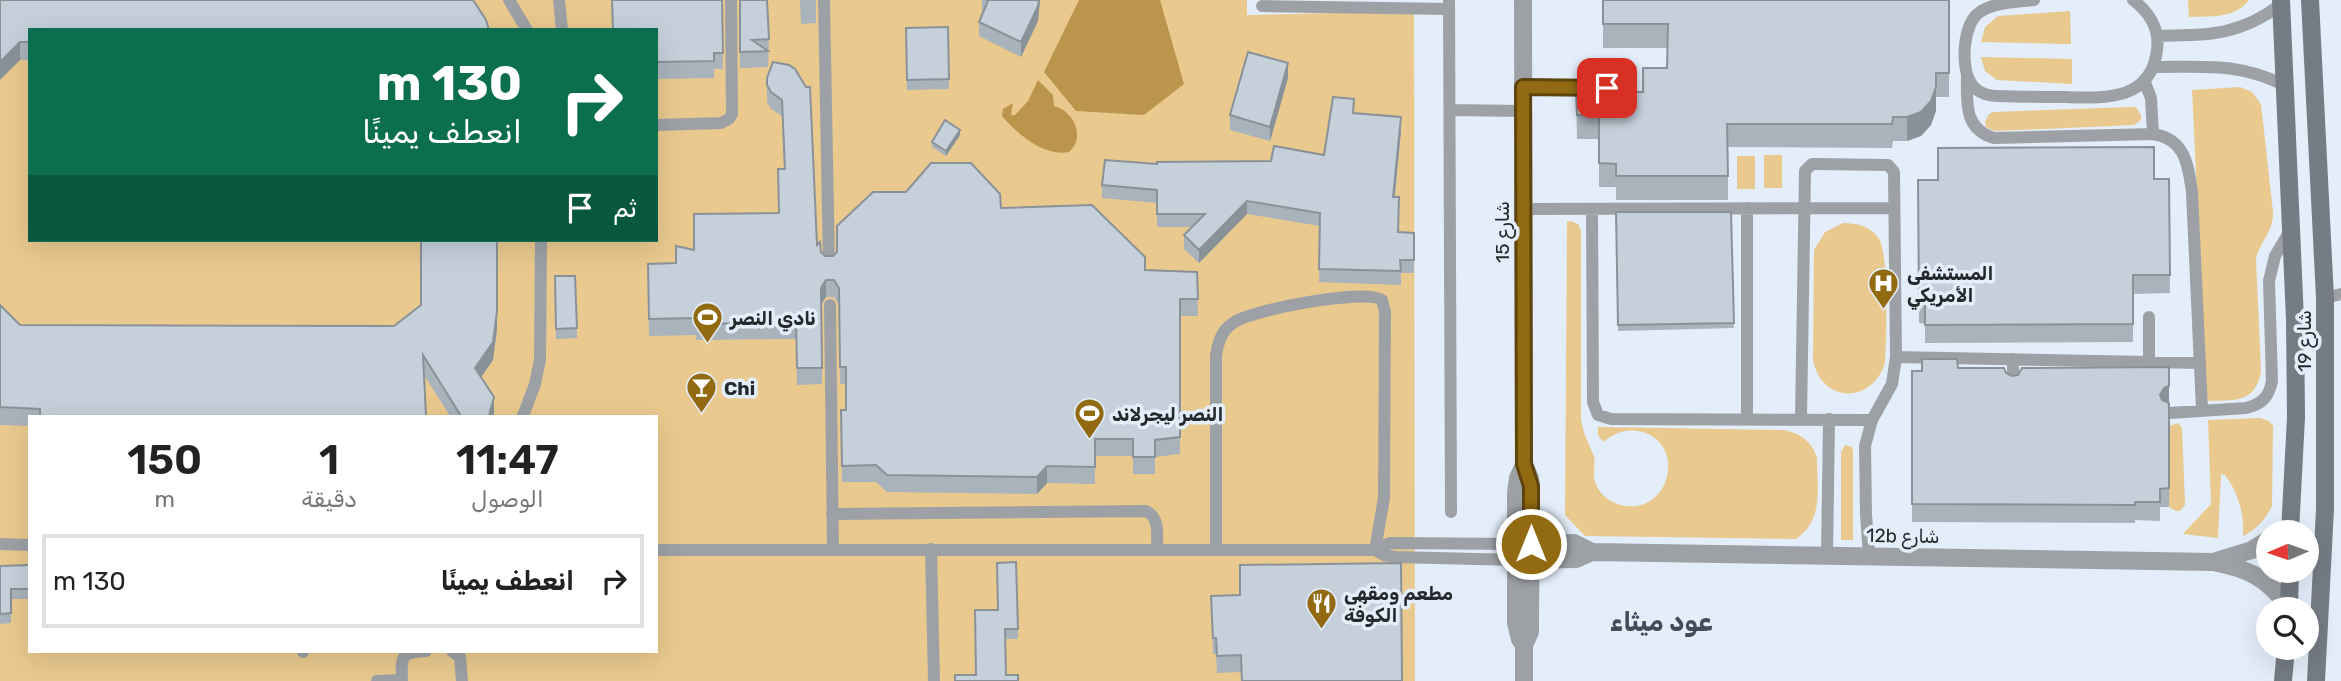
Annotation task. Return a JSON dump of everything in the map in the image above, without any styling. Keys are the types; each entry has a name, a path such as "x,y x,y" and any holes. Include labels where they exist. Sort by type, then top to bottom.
{"main road":[{"name":"شارع 19","path":"2309,0 2333,296 2316,681"},
{"name":"شارع 19","path":"2281,2 2296,417 2291,520"},
{"path":"2283,681 2285,660"}],"street":[{"name":"شارع 15","path":"1523,0 1524,464 1516,485 1523,552 1516,623 1517,632 1524,645 1524,681"},
{"path":"2286,520 2291,513"},
{"name":"12b شارع","path":"2213,562 2256,548"},
{"name":"12b شارع","path":"1523,552 1576,559 1592,552 2213,562 2238,567 2262,578 2279,597"}],"lane":[{"path":"509,0 526,28"},
{"path":"559,0 562,28"},
{"path":"658,125 720,123 729,119 732,114 731,0"},
{"path":"824,0 829,265"},
{"path":"2034,0 1988,8 1973,18 1966,34 1968,113 1977,130 1994,138 2153,134 2172,140 2181,148 2189,170 2202,410"},
{"path":"1967,74 1971,83 1988,96 2107,98 2130,92 2144,80 2153,67 2158,47 2149,15 2138,2"},
{"path":"2157,36 2205,36 2236,30 2267,15 2281,2"},
{"path":"1262,6 1449,5 1451,512"},
{"path":"2153,67 2238,68 2286,86"},
{"path":"2144,80 2151,98 2153,134"},
{"path":"1523,87 1607,88"},
{"path":"1450,110 1523,111"},
{"path":"1801,419 1805,171 1811,164 1888,165 1894,172 1896,357 1892,384 1868,432 1865,459 1869,556"},
{"path":"1746,208 1747,419"},
{"path":"1523,209 1894,208"},
{"path":"1592,209 1593,402 1598,415 1611,419 1872,420"},
{"path":"2169,413 2256,406 2271,391 2273,381 2269,281 2275,256 2291,228"},
{"path":"523,415 535,384 540,360 541,242"},
{"path":"1216,549 1216,356 1224,331 1233,322 1268,310 1326,299 1370,295 1382,300 1385,312 1384,498 1375,550"},
{"path":"830,305 833,549"},
{"path":"2150,317 2150,362"},
{"path":"1896,357 2200,363"},
{"path":"2013,359 2014,386"},
{"path":"1827,556 1829,419"},
{"path":"832,514 1146,511 1151,513 1156,521 1157,548"},
{"path":"0,544 28,545"},
{"path":"931,549 934,681"},
{"path":"658,550 1375,550 1395,557 1523,552"},
{"path":"377,681 402,680 401,661 410,653"},
{"path":"455,653 460,657 462,681"}],"shaded area":[{"name":"نادي النصر","path":"0,0 1247,0 1247,15 1414,11 1415,681 0,681"},
{"path":"1079,0 1160,0 1184,84 1144,115 1076,111 1044,72"},
{"path":"2188,0 2249,0 2237,11 2214,16 2189,17"},
{"path":"2070,11 2071,44 1981,42 1985,27 1998,16"},
{"path":"1981,57 2072,59 2072,84 1997,80 1985,71"},
{"path":"1038,80 1053,95 1054,106 1067,113 1075,125 1077,139 1069,152 1060,153 1041,148 1023,137 1002,116 1003,109 1013,103 1011,115 1015,115 1028,101"},
{"path":"2240,87 2252,92 2261,104 2273,212 2271,225 2256,259 2261,372 2254,390 2248,395 2234,400 2207,401 2192,90"},
{"path":"2136,107 2141,120 2134,125 1995,131 1986,127 1985,122 1993,112"},
{"path":"1764,155 1782,155 1782,188 1764,188"},
{"path":"1737,156 1755,156 1755,189 1737,189"},
{"path":"1567,222 1578,224 1581,231 1581,419 1594,458 1595,480 1599,490 1607,499 1618,504 1641,505 1653,499 1662,488 1668,463 1665,450 1656,439 1643,432 1622,432 1603,442 1598,435 1598,427 1790,431 1809,443 1817,458 1818,492 1815,513 1811,523 1796,539 1585,536 1565,515"},
{"path":"1843,223 1862,226 1878,237 1884,260 1886,297 1885,363 1870,386 1859,392 1848,393 1836,391 1826,385 1813,360 1814,250 1825,232"},
{"path":"2260,418 2269,421 2273,426 2272,506 2262,520 2256,520 2256,527 2243,536 2243,519 2237,497 2230,482 2221,474 2218,538 2183,534 2211,504 2208,420"},
{"path":"2178,423 2182,428 2185,505 2180,511 2176,511 2169,507 2169,426"},
{"path":"1845,445 1852,447 1853,452 1853,540 1841,540 1841,452"}],"building":[{"path":"0,0 473,0 488,28 28,28 28,42 20,42 0,62"},
{"path":"612,0 722,0 723,53 714,53 714,61 658,62 658,28 613,28"},
{"path":"740,0 767,0 769,39 752,40 768,51 740,52"},
{"path":"987,0 1039,0 1021,42 979,22"},
{"path":"1603,0 1949,0 1949,73 1936,73 1936,87 1931,101 1921,112 1907,117 1893,117 1892,124 1727,124 1728,176 1616,176 1616,164 1599,163 1599,115 1577,115 1576,92 1643,92 1643,68 1667,68 1668,24 1603,24"},
{"path":"948,27 949,79 907,80 906,28"},
{"path":"1248,52 1288,63 1270,127 1230,115"},
{"path":"773,62 795,69 806,87 810,87 817,245 820,242 821,252 825,256 833,256 837,252 837,226 873,192 906,192 931,163 971,163 1000,194 1001,208 1092,205 1145,257 1145,270 1197,272 1198,299 1180,299 1180,437 1155,440 1155,457 1133,457 1133,439 1095,439 1095,467 1047,466 1037,477 887,475 876,465 842,466 841,410 846,410 846,367 840,367 839,288 834,280 826,280 821,288 822,368 797,368 796,322 696,324 696,318 649,319 648,264 676,263 676,246 694,250 694,214 779,213 778,169 785,169 782,100 771,92 767,85"},
{"path":"1333,97 1354,99 1353,113 1401,117 1393,197 1399,197 1398,232 1414,233 1414,260 1400,260 1401,271 1319,269 1320,213 1247,201 1199,250 1184,235 1205,214 1157,214 1157,190 1102,185 1105,160 1157,164 1271,161 1274,146 1324,155"},
{"path":"945,120 960,130 946,151 932,142"},
{"path":"2154,147 2154,179 2169,179 2170,275 2133,275 2133,324 1925,325 1925,305 1919,305 1918,180 1938,180 1938,148"},
{"path":"1616,212 1731,212 1734,323 1618,325"},
{"path":"421,242 497,242 497,311 493,342 475,368 494,397 489,415 460,415 423,355 426,415 40,415 40,409 0,407 0,305 20,325 394,326 421,305"},
{"path":"555,276 575,276 577,328 556,329"},
{"path":"1922,359 1957,359 1958,368 2004,368 2006,373 2012,376 2018,375 2022,368 2169,367 2169,386 2164,388 2160,395 2162,400 2169,403 2169,488 2160,489 2160,502 2135,502 2135,505 1912,504 1912,371 1922,371"},
{"path":"1016,562 1018,629 1005,629 1006,675 1018,675 1018,681 955,681 955,675 976,675 975,610 998,610 997,563"},
{"name":"مطعم ومقهى الكوفة","path":"1401,563 1402,681 1242,681 1241,655 1217,656 1216,638 1213,638 1211,596 1240,595 1240,565"},
{"path":"28,565 28,589 11,589 11,613 0,614 0,566"}],"place":[{"name":"المستشفى الأمريكي","path":"1884,311"},
{"name":"نادي النصر","path":"707,345"},
{"name":"Chi","path":"701,415"},
{"name":"النصر ليجرلاند","path":"1089,441"},
{"name":"مطعم ومقهى الكوفة","path":"1321,631"}],"district":[{"name":"عود ميثاء","path":"1661,622"}],"route":[{"path":"1531,544 1531,486 1524,464 1523,87 1607,88"}]}
